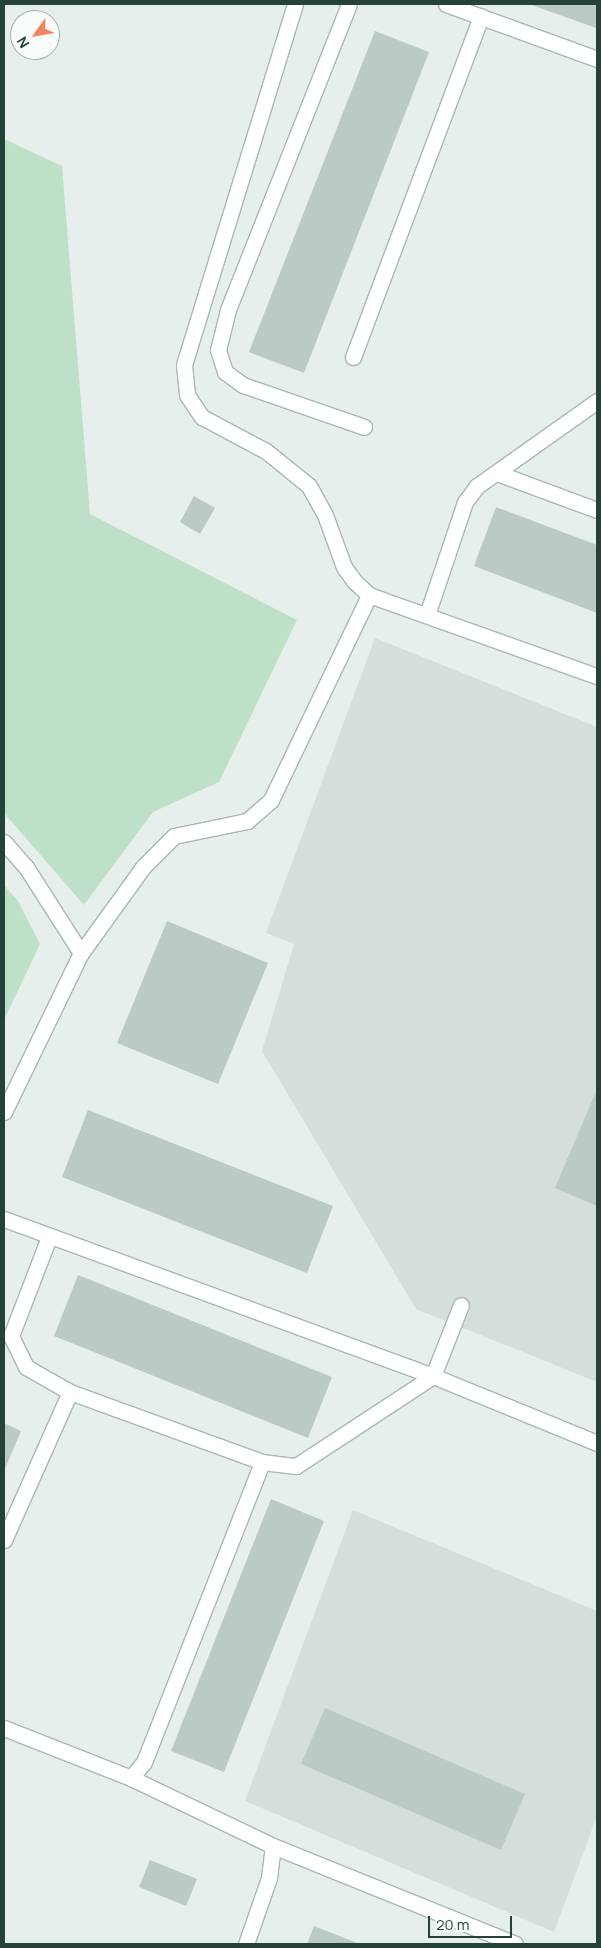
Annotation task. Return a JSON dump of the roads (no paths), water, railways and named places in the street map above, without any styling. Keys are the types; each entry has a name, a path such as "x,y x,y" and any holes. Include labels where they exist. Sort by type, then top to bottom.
{"street":[{"path":"295,4 184,365 187,395 202,417 266,451 309,486 325,515 344,567 354,581 369,595 597,676"},
{"path":"349,4 228,310 218,350 225,372 243,385 364,427"},
{"path":"446,4 597,59"},
{"path":"353,357 481,16"},
{"path":"427,615 466,502 478,486 594,408"},
{"path":"497,473 597,510"},
{"path":"4,1112 81,953 142,867 174,836 247,821 271,800 369,595"},
{"path":"4,842 26,867 81,953"},
{"path":"4,1219 434,1376 597,1442"},
{"path":"49,1237 11,1336 26,1367 70,1392 262,1462 296,1466 434,1376 461,1305"},
{"path":"4,1540 70,1392"},
{"path":"131,1778 144,1762 262,1462"},
{"path":"4,1728 131,1778 273,1846 515,1944"},
{"path":"246,1944 269,1878 273,1846"}]}
